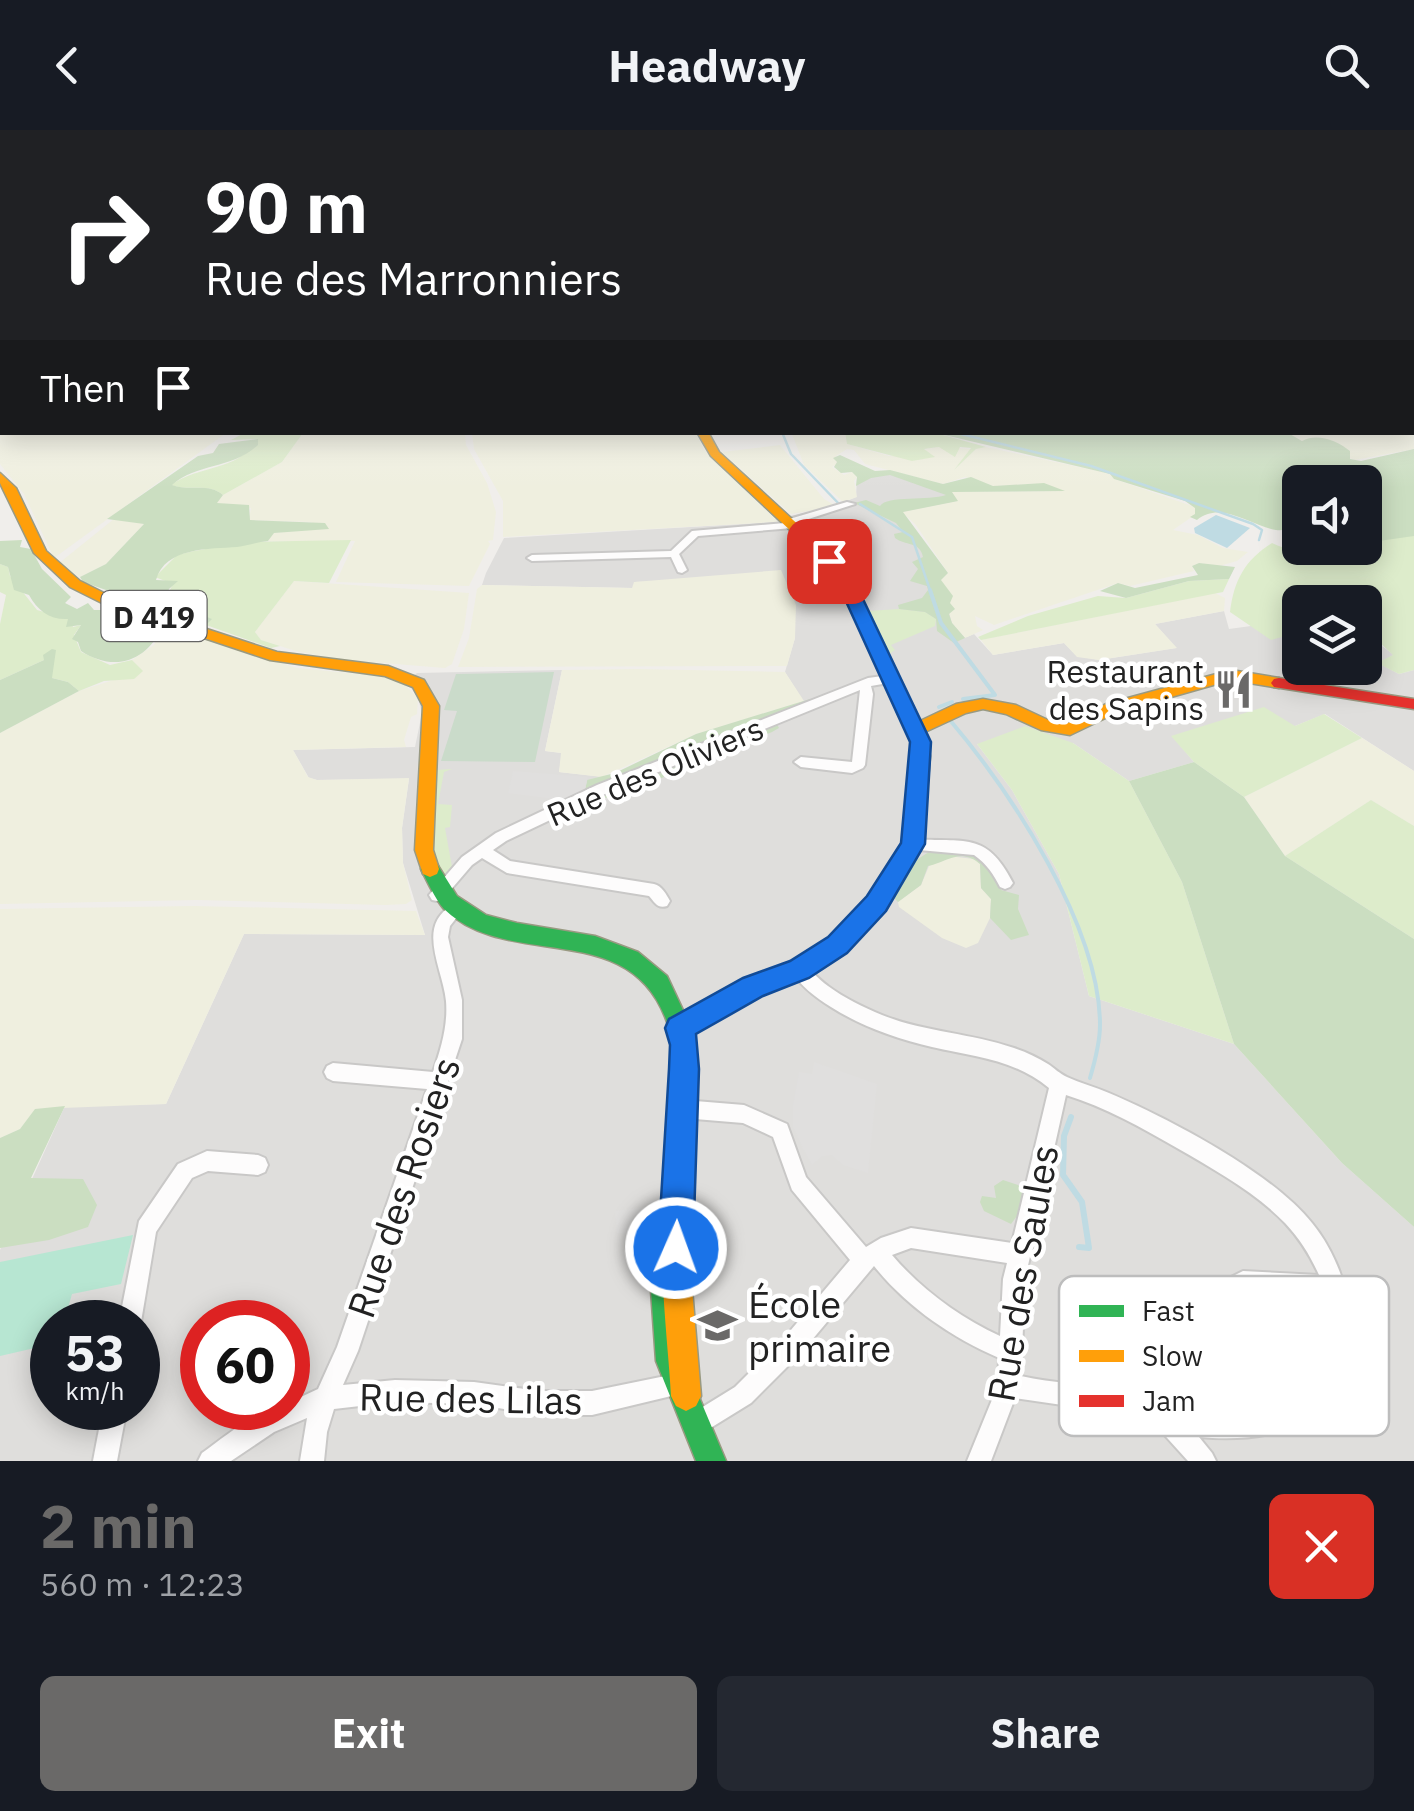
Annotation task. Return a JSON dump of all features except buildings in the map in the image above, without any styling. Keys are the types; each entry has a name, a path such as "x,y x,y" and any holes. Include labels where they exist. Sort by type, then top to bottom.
{"main road":[{"path":"684,1388 676,1248 684,1045 679,1028 753,987 799,970 858,926 886,890 913,844 922,756 916,729 874,681 846,584 791,523 716,454 704,435"},
{"name":"D 419","path":"0,476 10,488 40,553 74,584 113,602 274,657 408,676 428,695 431,706 424,850 427,873 437,894 454,912 500,928 609,948 636,960 663,988 679,1028 662,1244 665,1328 712,1461"},
{"path":"916,729 962,708 983,704 1010,709 1047,726 1070,729 1112,708 1231,675 1414,704"}],"street":[{"path":"532,558 674,554 696,533 791,523 850,504"},
{"path":"674,554 682,570"},
{"path":"801,762 852,768 858,765 868,694 874,681"},
{"name":"Rue des Oliviers","path":"437,894 466,861 501,837 577,800 874,681"},
{"path":"913,844 983,851 997,864 1004,884"},
{"path":"482,850 506,867 654,890 662,901"},
{"name":"Rue des Rosiers","path":"312,1461 312,1436 347,1351 453,1039 454,1000 440,930 454,912"},
{"path":"799,970 818,992 883,1021 930,1038 1022,1057 1060,1084 1103,1100 1247,1180 1275,1200 1314,1243 1329,1276"},
{"path":"333,1072 438,1081"},
{"name":"Rue des Saules","path":"979,1461 1010,1385 1008,1351 1019,1254 1031,1218 1037,1167 1060,1084"},
{"path":"683,1109 758,1118 780,1131 804,1189 870,1256 950,1319 1008,1351"},
{"path":"134,1300 146,1228 154,1210 185,1170 207,1162 258,1165"},
{"path":"696,1424 744,1395 870,1256 896,1241 911,1238 1019,1254"},
{"path":"1010,1385 1059,1395"},
{"name":"Rue des Lilas","path":"210,1461 266,1424 325,1398 394,1391 474,1393 540,1403 592,1402 684,1388"},
{"path":"106,1461 111,1430"},
{"path":"1182,1436 1204,1461"}],"shaded area":[{"path":"886,471 943,486 958,501 903,512 967,637 974,634 993,655 1064,643 1077,656 1099,660 1176,648 1155,624 1224,611 1229,629 1251,626 1282,630 1282,685 1382,685 1382,665 1399,674 1414,670 1414,771 1325,714 1295,726 1172,736 1194,762 1129,781 1073,743 977,744 1012,790 1059,874 1089,996 1234,1044 1342,1163 1414,1227 1414,1461 0,1461 0,1250 65,1106 166,1104 244,934 425,935 403,863 402,828 409,779 309,778 293,750 415,747 422,713 418,698 406,681 417,673 562,670 545,751 562,753 559,772 613,778 803,701 785,672 795,638 700,580 635,582 633,588 482,585 504,538 777,522 775,519 833,507 856,497 857,477"},
{"path":"1382,646 1394,655 1382,661"},
{"path":"513,771 588,777 585,790 564,800 508,793"},
{"path":"814,1062 877,1084 868,1173 843,1165 831,1155 812,1165 803,1149 793,1127 793,1105 799,1072 812,1074"},
{"path":"645,1207 647,1273 634,1274 633,1233 617,1233 615,1211"}],"green space":[{"path":"0,435 223,435 54,558 24,494 0,464"},
{"path":"240,435 302,435 282,462 223,495 211,489 171,485 229,463 249,450 257,439 231,440"},
{"path":"302,435 465,435 496,512 493,540 488,541 490,544 469,586 336,582 355,541 268,541 273,533 328,528 310,522 249,520 251,508 216,503 223,495 282,462"},
{"path":"472,435 697,435 704,450 778,522 503,537 503,501 474,449"},
{"path":"792,435 845,435 847,444 889,456 927,453 922,450 939,447 972,449 954,470 976,449 986,447 1111,474 1114,479 1195,507 1196,514 1173,530 1198,535 1223,548 1248,552 1237,561 1219,566 1199,563 1192,566 1194,571 1130,586 1118,583 994,625 975,616 977,626 983,630 965,638 949,613 951,606 941,580 948,573 916,525 902,512 957,501 951,492 1061,491 1044,484 993,486 965,477 943,484 865,464 854,450 847,449 836,456 837,464 832,467 857,477 857,497 843,502 804,465"},
{"path":"846,435 943,435 986,447 976,449 954,470 971,448 960,447 955,457 939,447 924,449 935,457 912,461 847,444"},
{"path":"944,435 1292,435 1302,441 1333,441 1350,451 1350,459 1361,461 1414,449 1414,536 1382,541 1382,465 1282,465 1282,530 1226,513 1197,520 1190,517 1195,508 1185,501 1114,479 1110,474"},
{"path":"1291,435 1414,435 1414,449 1355,460"},
{"path":"258,439 258,445 248,453 192,473 172,485 217,491 223,495 217,503 249,505 250,520 325,523 329,529 274,533 268,541 190,552 169,561 156,580 178,581 165,600 212,619 206,625 83,582 80,577 106,564 144,524 107,519 198,456 213,453 219,444"},
{"path":"780,445 824,499 836,506 791,514 722,452"},
{"path":"840,455 875,471 890,470 943,484 971,477 993,486 1044,483 1065,491 952,492 958,501 903,512 948,573 941,580 953,596 950,603 955,609 949,614 965,638 954,643 937,631 936,619 925,612 899,609 898,605 922,598 928,590 927,586 910,581 918,569 912,562 923,557 921,552 895,538 894,534 903,532 896,523 854,503 866,500 880,506 891,500 946,495 890,475 856,486 857,477 852,472 841,473 834,467 837,462 833,458"},
{"path":"114,519 144,524 106,564 80,577 58,564"},
{"path":"1414,536 1414,670 1399,674 1382,666 1382,660 1393,655 1382,645 1382,585 1282,585 1282,637 1271,640 1230,612 1242,572 1272,543 1282,547 1282,565 1382,565 1382,540"},
{"path":"22,540 20,547 31,549 42,569 71,597 65,603 77,609 88,603 94,610 122,610 163,626 156,638 139,655 118,662 94,658 81,651 72,639 81,625 66,627 68,619 50,616 29,595 14,590 8,567 0,564 0,541"},
{"path":"351,540 329,583 294,581 255,632 261,640 280,646 271,648 206,625 211,619 170,604 165,600 173,584 155,577 177,555 194,551 247,542"},
{"path":"1199,563 1235,567 1229,579 1189,581 1126,598 1100,591 1118,583 1135,588 1198,575 1192,566"},
{"path":"0,564 8,567 10,576 37,610 70,619 73,627 81,625 74,635 81,652 110,665 132,660 143,671 134,679 104,681 79,691 68,682 52,678 44,660 0,680 0,624 6,595 0,592"},
{"path":"781,570 796,605 795,638 787,666 458,667 469,638 477,589 482,585 632,588 634,582"},
{"path":"1229,579 1223,592 981,640 978,637 1028,616 1098,596 1126,598 1189,581"},
{"path":"294,581 469,593 464,629 452,664 445,668 346,660 261,640 255,632"},
{"path":"1215,593 1225,598 1224,611 1155,624 1177,648 1099,660 1077,657 1064,643 993,655 981,640"},
{"path":"868,611 925,612 936,619 935,626 891,645 895,650 889,654"},
{"path":"163,626 297,668 379,676 403,683 418,698 417,714 411,717 404,740 406,747 293,750 308,777 317,780 409,778 402,828 403,863 412,900 385,905 197,900 0,904 0,733 79,691 142,671 132,660 154,645"},
{"path":"56,650 52,678 68,682 79,691 0,733 0,680 44,660 43,655"},
{"path":"562,670 785,672 804,701 696,734 602,777 559,772 561,753 545,751"},
{"path":"554,672 535,762 441,761 457,711 444,710 456,674"},
{"path":"813,701 585,790 587,780 615,773 696,734"},
{"path":"1264,707 1295,726 1324,714 1362,738 1244,797 1194,762 1171,736"},
{"path":"776,722 779,728 772,732 616,797 600,798 602,793"},
{"path":"1025,726 1073,743 1129,781 1182,882 1234,1044 1089,996 1059,874 1012,790 977,744"},
{"path":"1362,738 1414,771 1414,826 1371,800 1285,856 1244,797"},
{"path":"1194,762 1244,797 1285,856 1414,939 1414,1227 1342,1163 1234,1044 1182,882 1129,781"},
{"path":"452,769 444,772 438,804 452,805 450,827 445,828 452,867 445,879 434,872 435,770"},
{"path":"1371,800 1414,826 1414,939 1285,856"},
{"path":"932,850 972,850 998,874 1001,890 1019,895 1018,909 1029,935 1011,940 990,918 991,899 981,888 980,864 966,857 928,866 921,885 898,902 892,896 910,864"},
{"path":"948,856 974,859 980,864 981,888 991,899 990,918 978,943 966,948 942,938 899,907 898,902 921,885 929,866"},
{"path":"194,906 416,911 425,935 244,934 166,1104 36,1109 20,1129 0,1138 0,909"},
{"path":"65,1106 31,1178 83,1179 97,1205 88,1227 49,1240 0,1248 0,1138 20,1129 35,1109"},
{"path":"1003,1180 1023,1191 1011,1224 984,1211 980,1202 982,1196 996,1198 994,1186"},
{"path":"133,1235 121,1284 72,1294 70,1300 30,1300 30,1349 0,1356 0,1262"}],"water":[{"path":"1216,515 1250,528 1227,548 1195,533 1194,528"}],"waterway":[{"path":"783,435 791,454 842,507"},
{"path":"965,435 1091,466 1253,524 1262,530 1259,540"},
{"path":"860,504 912,537 931,593"},
{"path":"931,593 941,623 995,695 963,699"},
{"path":"939,707 952,702"},
{"path":"949,719 1024,822 1069,904 1096,987 1100,1025 1090,1078"},
{"path":"1071,1117 1064,1136 1063,1175 1082,1202 1089,1248 1079,1247"}],"traffic: fast":[{"path":"430,869 450,902 480,922 595,945 630,959 659,983 678,1023 685,1067 678,1199"},
{"path":"662,1262 670,1361 711,1461"}],"traffic: slow":[{"path":"679,1028 753,987 799,970 838,945 864,919 913,845 922,756 916,729 846,584 813,545 715,454 704,435"},
{"path":"0,476 10,488 40,553 75,584 113,603 275,657 388,671 419,684 431,706 424,850 430,869"},
{"path":"916,729 962,708 983,704 1010,709 1047,726 1070,729 1112,708 1231,675 1279,683"},
{"path":"678,1199 676,1253 686,1396"}],"traffic: jam":[{"path":"1279,683 1414,704"}],"place":[{"name":"Restaurant des Sapins","path":"1234,689"},
{"name":"École primaire","path":"718,1325"}],"route":[{"path":"676,1248 684,1069 679,1028 702,1019 753,987 799,970 838,945 876,903 913,844 921,742 853,597 829,561"}]}
